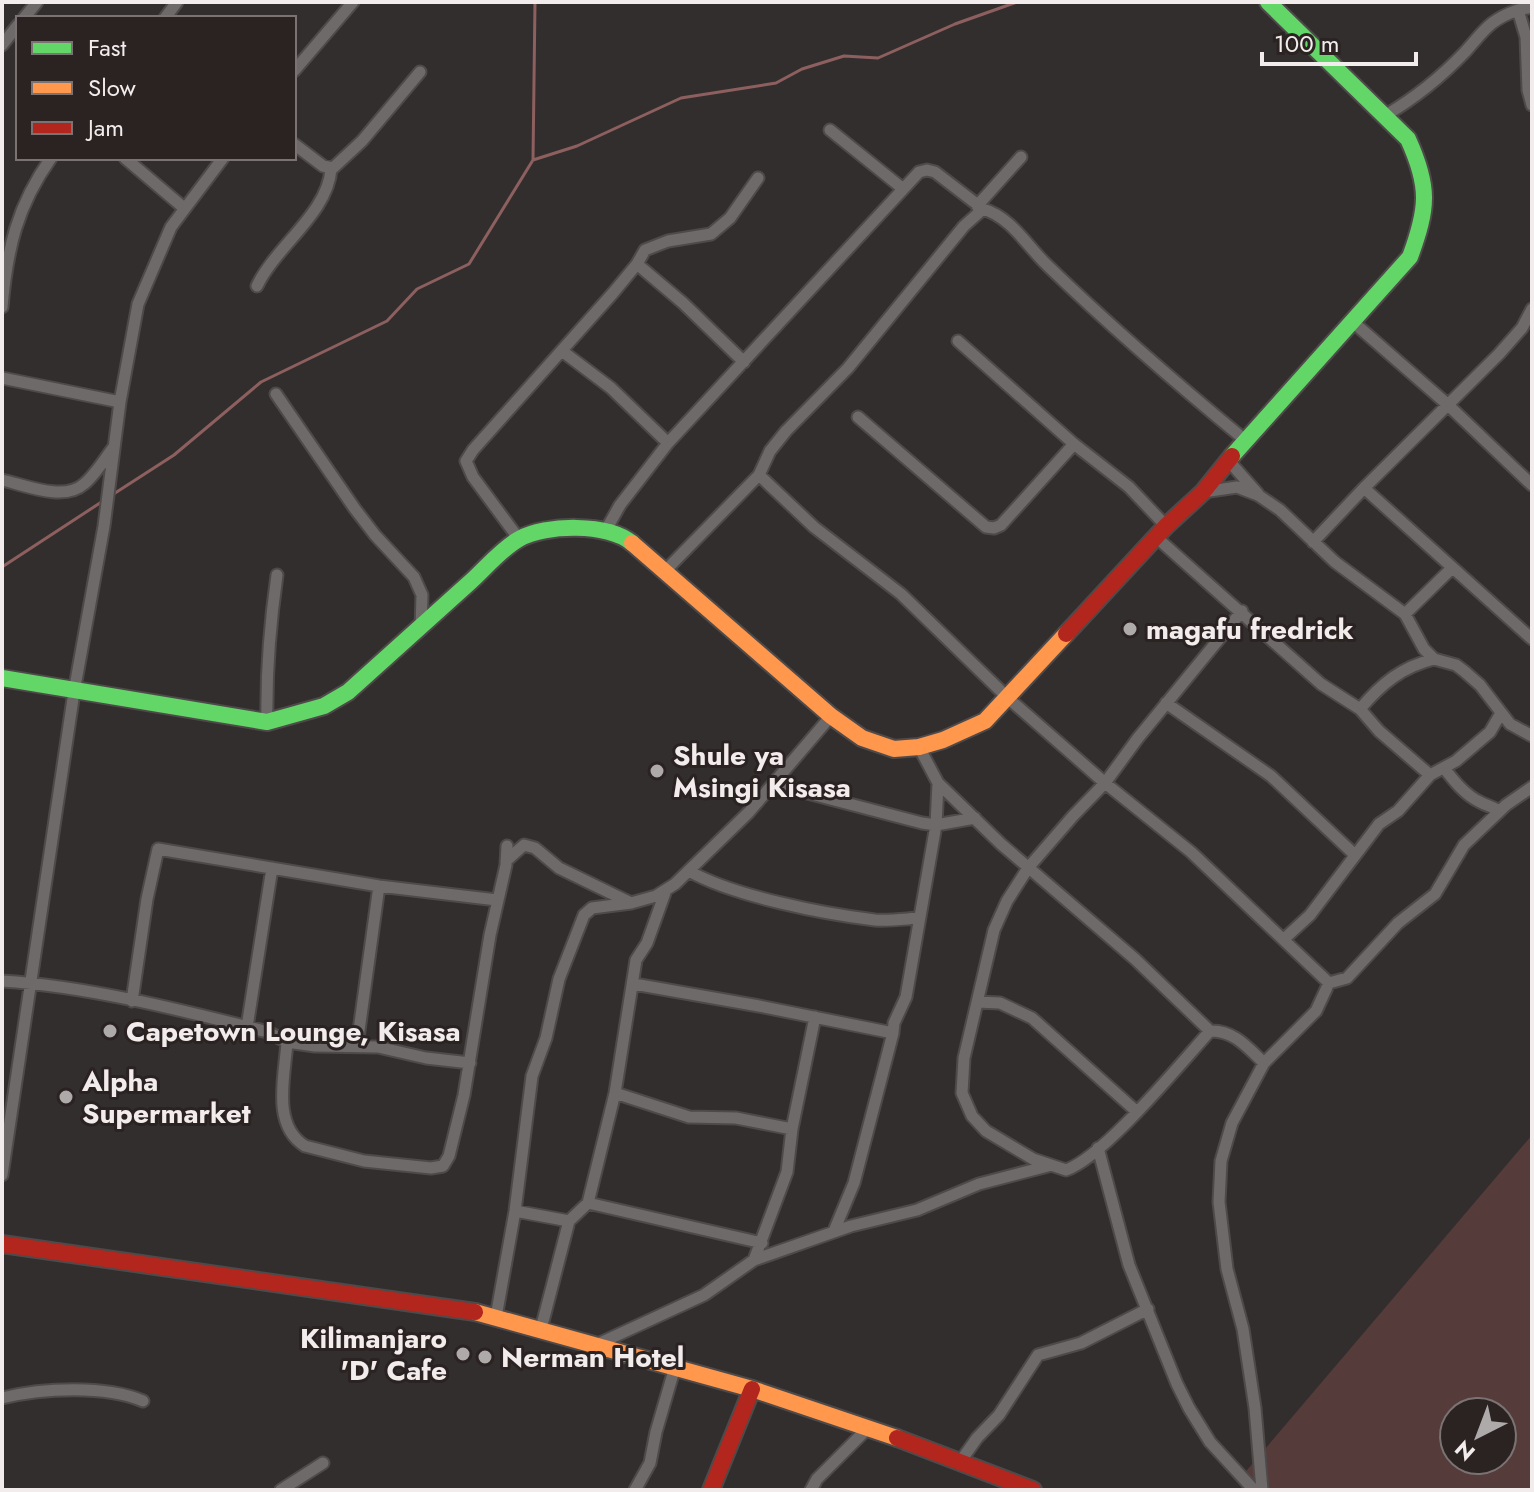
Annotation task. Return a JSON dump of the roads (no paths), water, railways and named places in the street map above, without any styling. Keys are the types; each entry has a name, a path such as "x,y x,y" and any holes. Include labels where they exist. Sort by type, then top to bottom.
{"main road":[{"path":"2,678 179,710 267,722 302,714 338,699 421,630 519,539 550,528 606,530 626,538 666,570 831,716 862,738 894,749 919,747 985,721 1161,532 1203,492 1245,440 1410,257 1423,221 1425,193 1420,165 1408,139 1268,2"},
{"path":"4,1249 496,1317 752,1389 868,1427 1033,1490"},
{"path":"711,1490 752,1389"}],"street":[{"path":"296,69 353,2"},
{"path":"1386,115 1411,100 1498,16 1532,7"},
{"path":"1518,10 1526,37 1528,90 1532,105"},
{"path":"2,45 16,28"},
{"path":"257,286 267,268 320,202 330,183 331,169 357,147 420,72"},
{"path":"830,130 902,188"},
{"path":"296,146 331,169"},
{"path":"666,570 759,475 770,451 786,431 848,368 1021,157"},
{"path":"2,307 4,266 21,208 50,160"},
{"path":"127,160 184,208"},
{"path":"2,1175 74,692 138,304 171,227 221,160"},
{"path":"606,530 620,505 668,443 902,188 919,172 927,170 935,172 980,208 992,212 1013,227 1044,263 1245,440"},
{"path":"519,539 473,477 466,461 473,450 637,264 645,250 658,244 711,234 730,218 758,178"},
{"path":"637,264 744,362"},
{"path":"1313,542 1499,354 1522,328 1532,309"},
{"path":"1353,322 1447,404 1532,485"},
{"path":"958,341 1074,444 1129,487 1161,532 1242,611 1321,684 1360,709 1379,731 1430,775"},
{"path":"562,351 611,388 668,443"},
{"path":"2,378 120,402"},
{"path":"276,394 355,509 414,577 422,595 421,630"},
{"path":"858,417 986,527 994,528 1001,525 1074,444"},
{"path":"2,480 55,492 73,491 89,480 114,447"},
{"path":"1228,460 1258,495"},
{"path":"759,475 814,527 901,594 1008,698 1105,783 1191,852 1329,983"},
{"path":"1203,492 1237,487 1258,495 1280,510 1335,562 1405,614 1424,649 1434,659 1456,665 1464,671 1480,685 1516,729 1532,736"},
{"path":"1364,488 1532,639"},
{"path":"1405,614 1451,569"},
{"path":"267,722 266,674 277,575"},
{"path":"1242,611 1105,783 1028,868 1007,901 994,930 977,1002 962,1093 972,1116 986,1131 1048,1166 1061,1170 1070,1169 1098,1148 1210,1031 1222,1030 1231,1034 1264,1063"},
{"path":"1360,709 1381,685 1404,668 1434,659"},
{"path":"1166,703 1271,776 1355,855"},
{"path":"1284,939 1310,915 1379,824 1398,811 1430,775 1456,761 1490,732 1501,713"},
{"path":"496,1317 515,1211 528,1094 546,1038 559,979 584,915 592,908 631,903 666,890 749,812 831,716"},
{"path":"919,747 938,783 1028,868 1135,959 1210,1031"},
{"path":"1444,768 1457,785 1478,801 1499,811"},
{"path":"834,1231 854,1183 894,1023 906,997 936,825 938,783"},
{"path":"773,784 936,825 975,818"},
{"path":"1262,1490 1255,1408 1243,1329 1227,1269 1219,1202 1221,1161 1232,1123 1264,1063 1316,1011 1329,983 1347,978 1398,923 1435,894 1464,845 1499,811 1532,787"},
{"path":"506,861 524,845 535,848 559,868 631,903"},
{"path":"287,1042 283,1118 290,1133 305,1146 364,1161 431,1168 443,1166 449,1156 470,1063 507,846"},
{"path":"132,1001 147,899 158,849 379,886 497,900"},
{"path":"247,1027 272,868"},
{"path":"689,871 707,881 784,903 877,920 919,918"},
{"path":"357,1045 379,886"},
{"path":"541,1329 569,1221 588,1203 615,1093 636,960 647,943 666,890"},
{"path":"2,981 32,982 132,1001 268,1032 287,1042 315,1046 357,1045 470,1063"},
{"path":"634,984 893,1033"},
{"path":"977,1002 1000,1003 1032,1018 1136,1111"},
{"path":"754,1260 787,1172 792,1129 815,1017"},
{"path":"615,1093 689,1117 736,1118 792,1129"},
{"path":"1098,1148 1126,1257 1189,1408 1210,1442 1254,1490"},
{"path":"598,1344 704,1295 754,1260 834,1231 917,1210 979,1184 1048,1166"},
{"path":"588,1203 762,1243"},
{"path":"515,1211 569,1221"},
{"path":"960,1462 999,1415 1038,1355 1081,1343 1148,1309"},
{"path":"635,1490 650,1463 675,1366"},
{"path":"2,1398 50,1391 108,1391 143,1401"},
{"path":"811,1490 817,1479 868,1427"},
{"path":"281,1490 323,1463"}],"waterway":[{"path":"112,495 174,455 261,382 387,321 417,289 469,264 533,160 535,2"},
{"path":"533,160 577,146 681,98 776,83 802,69 844,56 878,58 955,24 1017,2"},
{"path":"2,567 103,501"}],"place":[{"name":"magafu fredrick","path":"1130,629"},
{"name":"Shule ya Msingi Kisasa","path":"657,771"},
{"name":"Capetown Lounge, Kisasa","path":"110,1031"},
{"name":"Alpha Supermarket","path":"66,1097"},
{"name":"Kilimanjaro 'D' Cafe","path":"463,1354"},
{"name":"Nerman Hotel","path":"485,1357"}]}
